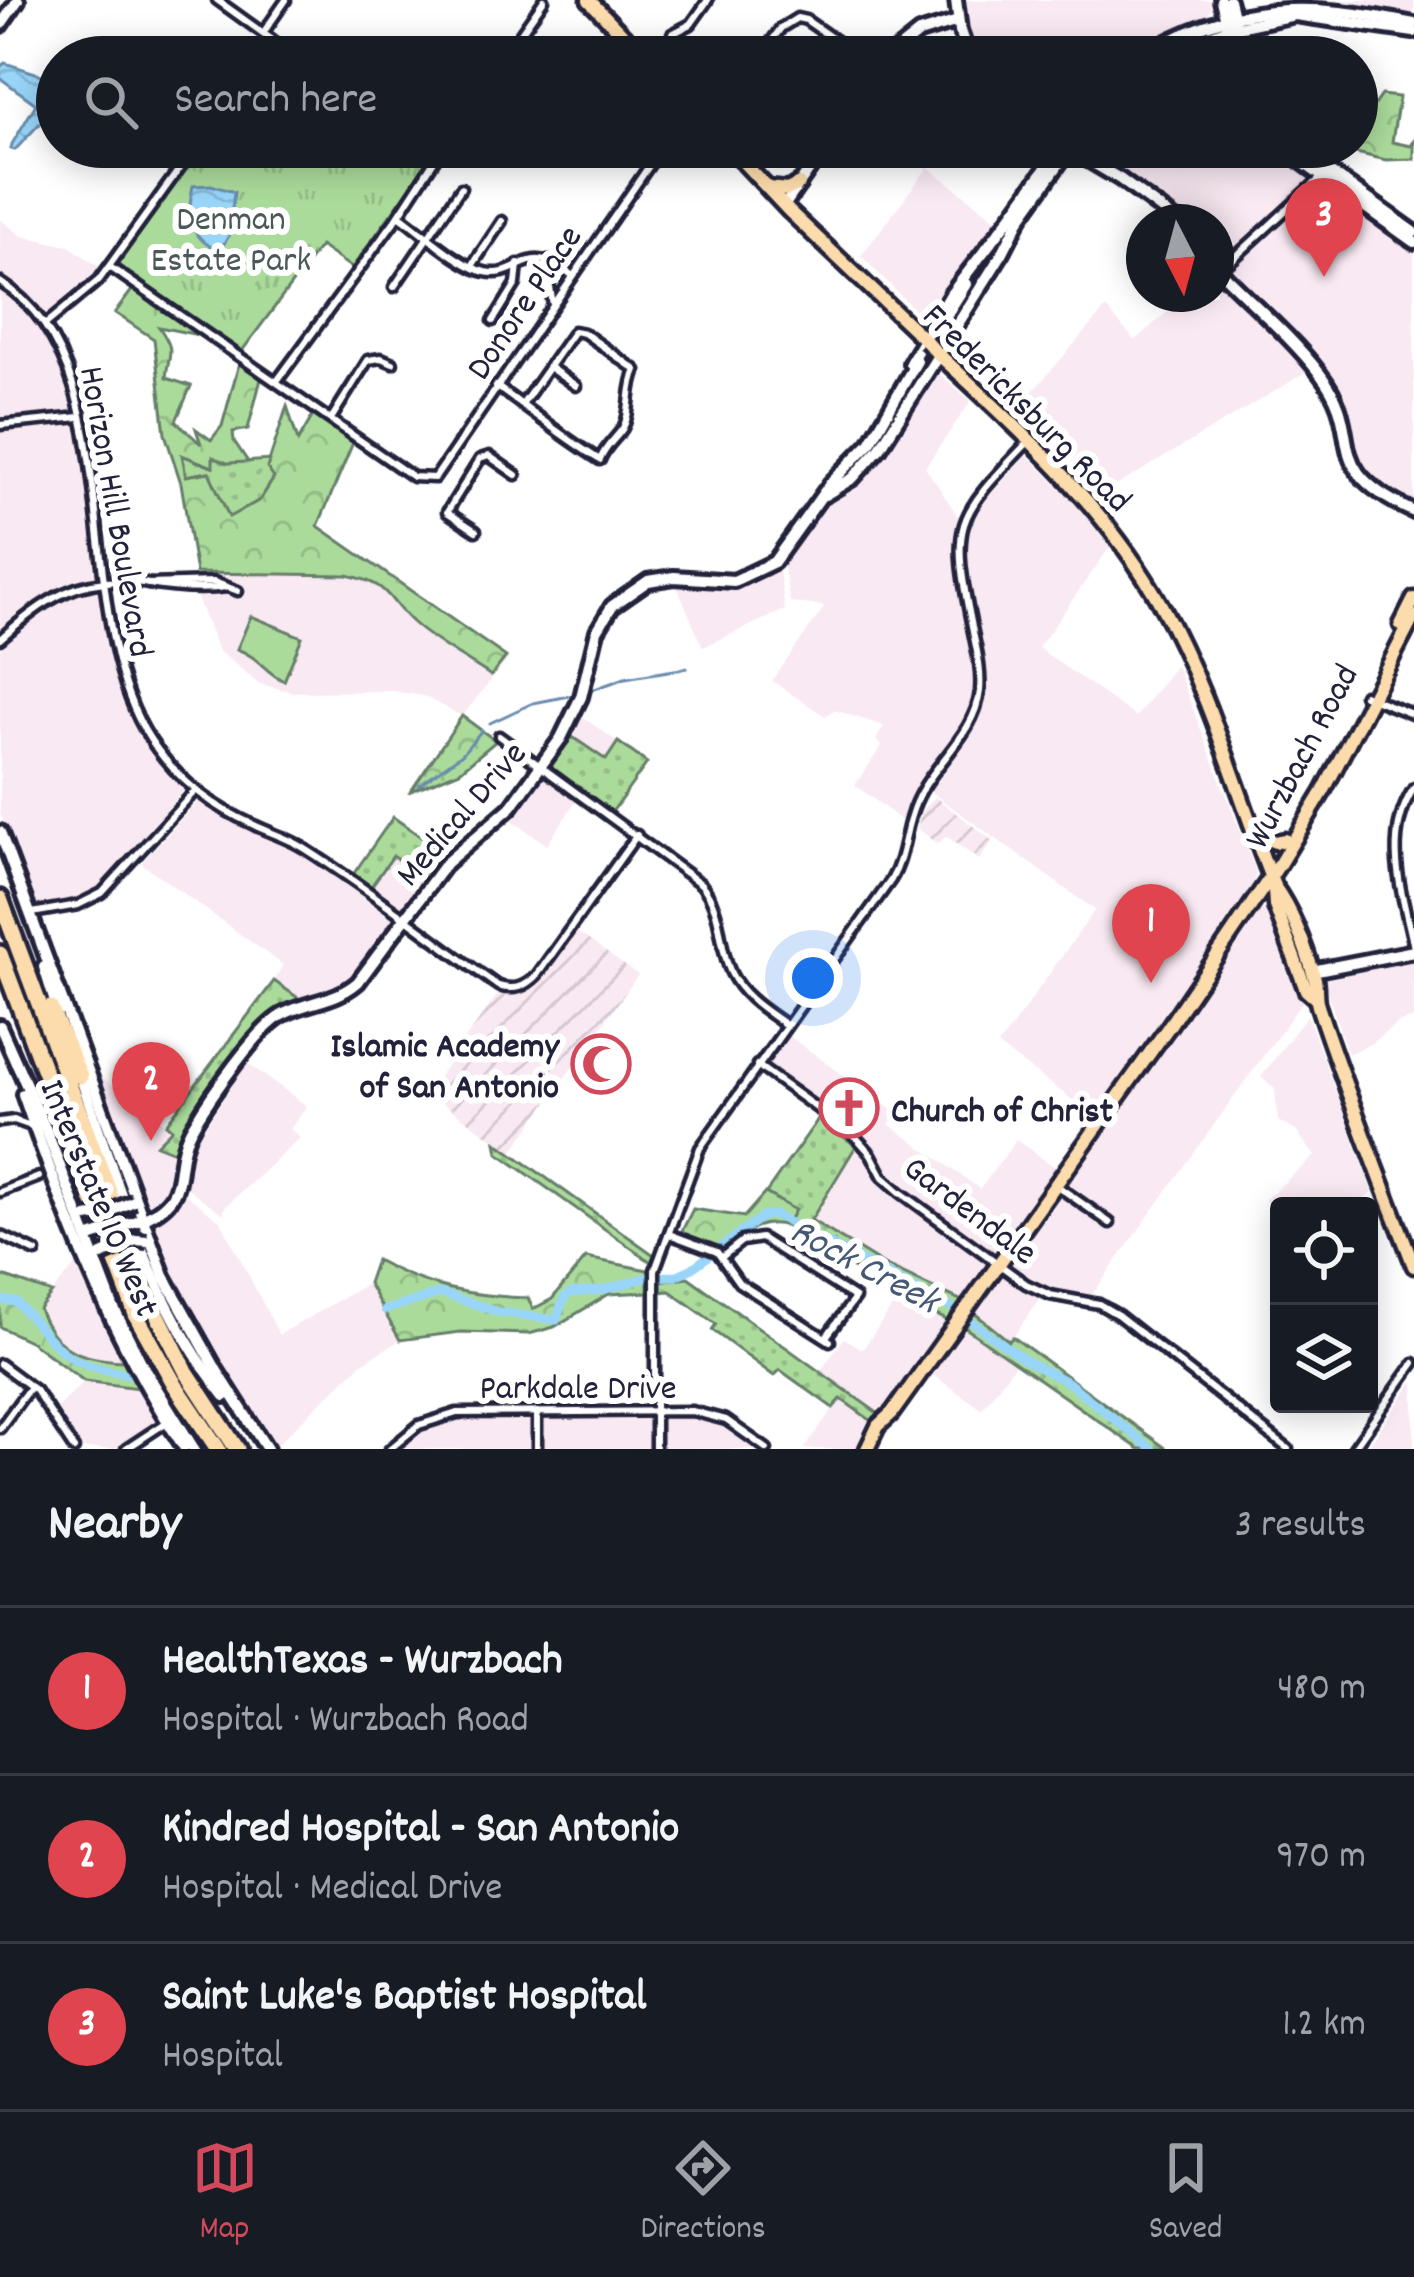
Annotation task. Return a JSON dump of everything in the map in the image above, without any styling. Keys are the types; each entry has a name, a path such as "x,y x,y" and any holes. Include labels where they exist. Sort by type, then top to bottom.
{"highway":[{"path":"0,899 147,1294 186,1371 237,1449"},
{"path":"14,939 28,954 80,1076"},
{"path":"0,953 112,1258 137,1317 208,1449"},
{"path":"175,1385 218,1449"}],"main road":[{"path":"589,0 624,36"},
{"name":"Fredericksburg Road","path":"749,168 1097,510 1161,604 1187,659 1272,881 1312,970 1315,998"},
{"path":"767,188 787,190 799,184"},
{"name":"Wurzbach Road","path":"869,1445 1248,907 1272,881 1312,812 1414,598"},
{"name":"Wurzbach Road","path":"1272,881 1285,840 1414,616"},
{"path":"1254,834 1274,842 1285,840"},
{"name":"Fredericksburg Road","path":"1272,881 1275,906 1306,990 1315,998 1414,1266"},
{"path":"1248,907 1259,902 1275,906"},
{"path":"1297,964 1312,970"}],"street":[{"path":"0,26 18,0"},
{"path":"217,0 268,36"},
{"path":"519,36 544,0"},
{"path":"670,36 690,25 708,0"},
{"path":"956,0 962,36"},
{"path":"1225,0 1254,17"},
{"path":"1225,0 1234,36"},
{"path":"1195,36 1225,0"},
{"path":"263,33 283,1"},
{"path":"1193,36 1254,17 1304,15 1414,28"},
{"path":"1245,36 1254,17"},
{"path":"775,36 797,18 829,36"},
{"path":"915,36 958,22"},
{"path":"1203,32 1211,36"},
{"path":"46,324 90,290 110,267 181,168"},
{"path":"277,381 429,168"},
{"name":"Donore Place","path":"331,418 413,477 436,477 648,168"},
{"path":"784,206 810,168"},
{"path":"941,330 1052,168"},
{"path":"1101,168 1154,204"},
{"path":"1315,168 1414,232"},
{"path":"1318,168 1414,242"},
{"path":"1234,255 1325,174"},
{"path":"394,287 461,188"},
{"path":"399,215 472,266 490,273 536,259 550,261 573,276"},
{"path":"823,497 853,478 875,455 931,346 953,291 1015,218"},
{"path":"830,484 931,346 1015,218"},
{"path":"472,266 502,221"},
{"path":"550,261 553,306"},
{"path":"493,321 516,284 518,264"},
{"path":"110,267 331,418 368,360 381,358 393,364"},
{"name":"Horizon Hill Boulevard","path":"0,282 23,298 46,324 71,371 117,660 135,712 159,752 195,790 228,813 303,847 498,986 523,987 537,975 637,836"},
{"path":"1234,285 1319,372 1336,403 1347,456 1357,474 1375,492 1414,512"},
{"path":"496,386 521,405 600,460 607,442 623,427 636,370 579,330 572,332 521,405"},
{"name":"Medical Drive","path":"141,1220 174,1197 190,1130 259,1034 288,1012 352,988 446,863 511,807 574,714 597,631 620,598 656,579 719,582 759,572 785,551 830,484 870,443 920,364 872,451 823,497"},
{"path":"548,366 576,386"},
{"path":"0,425 80,416"},
{"path":"655,1449 656,1270 703,1142 900,865 917,799 976,709 980,674 960,569 960,540 977,496 1029,440"},
{"path":"476,531 447,512 480,459 489,457 516,475"},
{"path":"0,639 64,591 104,581 238,591"},
{"path":"1368,697 1414,715"},
{"path":"499,736 706,890 719,914 735,980 753,1001 786,1025"},
{"path":"1312,970 1414,949 1395,840 1401,811 1414,788"},
{"path":"195,790 103,893 83,904 30,914 80,1076 165,1297 203,1366 257,1436"},
{"name":"Interstate 10 West","path":"0,832 164,1276 267,1449"},
{"name":"Interstate 10 West","path":"0,1026 4,1051 47,1132 98,1269 145,1370 190,1449"},
{"name":"Gardendale","path":"758,1065 854,1135 890,1184 999,1264 1043,1292 1099,1304 1118,1315 1288,1449"},
{"path":"3,1121 23,1090"},
{"path":"23,1090 101,1300 167,1422 190,1449"},
{"path":"3,1121 21,1121 36,1130"},
{"path":"0,1192 39,1177 48,1163"},
{"path":"39,1177 56,1182"},
{"path":"1056,1185 1109,1223"},
{"path":"76,1208 87,1217 105,1214 134,1196"},
{"path":"90,1238 141,1220"},
{"path":"669,1234 717,1252 739,1283 828,1339 855,1298 761,1238 742,1240 717,1252"},
{"path":"0,1235 36,1252"},
{"path":"98,1269 102,1255 136,1240 151,1245"},
{"path":"1353,1449 1414,1363"},
{"path":"0,1364 31,1386 74,1449"},
{"path":"0,1428 31,1386"},
{"path":"537,1412 537,1449"},
{"name":"Parkdale Drive","path":"391,1449 436,1417 654,1412 714,1415 767,1449"},
{"path":"126,1449 167,1422"}],"shaded area":[{"path":"963,0 1214,0 1207,17 1172,36 968,36"},
{"path":"1294,0 1414,0 1414,18 1317,2"},
{"path":"927,168 1000,222 928,323 861,256"},
{"path":"1117,168 1301,168 1313,178 1234,249 1234,204 1168,204"},
{"path":"1327,182 1414,247 1414,503 1361,469 1351,450 1343,400 1326,370 1234,277 1234,264"},
{"path":"0,219 22,236 69,246 101,268 79,291 36,321 63,367 74,412 0,419"},
{"path":"1234,294 1310,370 1104,493 1018,408 1106,308 1135,341 1167,312 1234,312"},
{"path":"935,371 971,401 925,467 960,519 969,502 980,506 1027,455 1110,547 1038,648 1136,717 1176,665 1256,872 1254,884 1095,1116 998,1046 1095,910 921,785 905,823 855,785 882,746 876,740 884,726 834,710 825,716 772,681 825,606 790,603 783,562 818,512 879,457"},
{"path":"76,425 99,576 63,584 0,632 0,432"},
{"path":"377,567 509,658 462,716 423,696 393,691 293,692 260,684 218,651 197,598 196,568"},
{"path":"779,568 785,610 703,647 676,584 734,588"},
{"path":"99,589 107,641 126,709 141,738 184,790 98,888 73,900 35,905 0,813 0,649 50,606 75,592"},
{"path":"581,716 618,742 606,760 571,736"},
{"path":"543,776 576,801 547,845 509,818"},
{"path":"935,797 993,841 979,860 946,836 938,844 917,828 922,810"},
{"path":"199,800 302,854 397,922 366,967 345,987 304,1002 274,981 283,965 141,863"},
{"path":"393,856 426,880 404,910 370,888"},
{"path":"1257,909 1270,910 1302,1002 1092,1295 1052,1288 1026,1277 1010,1260"},
{"path":"576,931 638,975 512,1152 427,1092 498,994 531,989"},
{"path":"1414,961 1414,1018 1348,1054 1323,980"},
{"path":"1307,1015 1373,1192 1367,1197 1270,1197 1270,1206 1264,1200 1315,1156 1296,1131 1278,1121 1275,1089 1261,1077"},
{"path":"786,1034 896,1113 889,1124 980,1189 1016,1140 1058,1169 962,1301 884,1265 811,1220 855,1146 760,1074"},
{"path":"247,1063 307,1106 290,1129 300,1138 223,1214 186,1187 190,1159 199,1136"},
{"path":"100,1076 180,1134 169,1197 154,1207 146,1202"},
{"path":"184,1193 221,1221 279,1335 368,1283 400,1340 361,1364 276,1445 230,1386 199,1331 152,1227"},
{"path":"78,1262 123,1361 85,1359 47,1331 39,1309"},
{"path":"999,1276 1041,1297 1010,1341 973,1312"},
{"path":"899,1297 949,1321 879,1414 820,1372 844,1338 863,1349"},
{"path":"964,1327 1016,1363 982,1409 930,1373"},
{"path":"84,1381 138,1388 157,1420 115,1449 81,1449 55,1410"},
{"path":"1414,1381 1414,1449 1366,1449"},
{"path":"840,1399 873,1422 855,1449 804,1449"},
{"path":"695,1405 722,1412 775,1449 382,1449 415,1421 446,1410"}],"green space":[{"path":"1381,95 1399,97 1392,142 1411,146 1414,141 1414,159 1378,158"},
{"name":"Denman Estate Park","path":"186,168 424,168 352,268 320,246 242,351 117,265"},
{"path":"135,286 198,330 198,335 159,327 170,348 166,378 191,386 176,421 201,444 196,429 211,440 222,426 240,360 262,375 248,429 233,432 248,462 227,463 213,457 213,467 182,455 186,476 209,472 229,517 260,500 274,478 267,468 287,406 298,441 315,412 354,440 318,526 506,657 491,676 431,637 380,587 362,579 196,573 181,483 165,434 154,339 115,313"},
{"path":"180,454 212,467 212,456 227,463 271,460 274,478 260,500 229,518 209,472 186,476"},
{"path":"251,616 302,637 284,681 237,649"},
{"path":"462,716 496,741 460,771 411,791"},
{"path":"571,736 606,760 618,742 647,763 612,812 550,767"},
{"path":"393,817 444,853 426,880 393,856 370,888 352,876"},
{"path":"274,981 304,1002 271,1017 179,1154 156,1145 172,1129 166,1124"},
{"path":"819,1118 856,1146 811,1220 884,1265 962,1301 949,1321 899,1297 786,1226 794,1210 766,1193"},
{"path":"496,1142 654,1255 651,1262 498,1153"},
{"path":"765,1193 795,1210 786,1226 760,1226 721,1249 681,1233 693,1209 744,1217"},
{"path":"586,1258 648,1270 648,1292 609,1294 554,1327 529,1334 460,1332 400,1340 368,1283 376,1260 449,1289 528,1298 533,1309 552,1299"},
{"path":"0,1275 52,1293 39,1309 53,1335 82,1355 123,1361 138,1388 84,1381 31,1342 0,1327"},
{"path":"688,1277 879,1414 873,1422 841,1399 833,1408 780,1370 774,1376 712,1330 716,1324 670,1291 659,1292 660,1281"},
{"path":"973,1312 1167,1449 1139,1449 964,1327"}],"water":[{"path":"5,63 36,73 36,104 0,78"},
{"path":"36,104 36,127 15,150 12,144"},
{"path":"193,186 234,192 229,236 219,251 196,233 191,217"}],"waterway":[{"path":"592,690 625,678 687,668"},
{"path":"490,723 533,703 575,695"},
{"path":"419,785 462,754 482,730"},
{"name":"Rock Creek","path":"385,1310 441,1293 498,1312 556,1320 564,1298 571,1293 675,1276 763,1216 775,1215 956,1310"},
{"name":"Rock Creek","path":"0,1300 16,1302 74,1359 129,1374"},
{"name":"Rock Creek","path":"969,1320 1027,1361 1069,1383 1152,1449"}],"tunnel":[{"path":"917,361 939,327"}],"place":[{"name":"Saint Luke's Baptist Hospital","path":"1324,277"},
{"name":"HealthTexas - Wurzbach","path":"1151,983"},
{"name":"Islamic Academy of San Antonio","path":"601,1064"},
{"name":"Church of Christ","path":"849,1108"},
{"name":"Kindred Hospital - San Antonio","path":"151,1141"}]}
